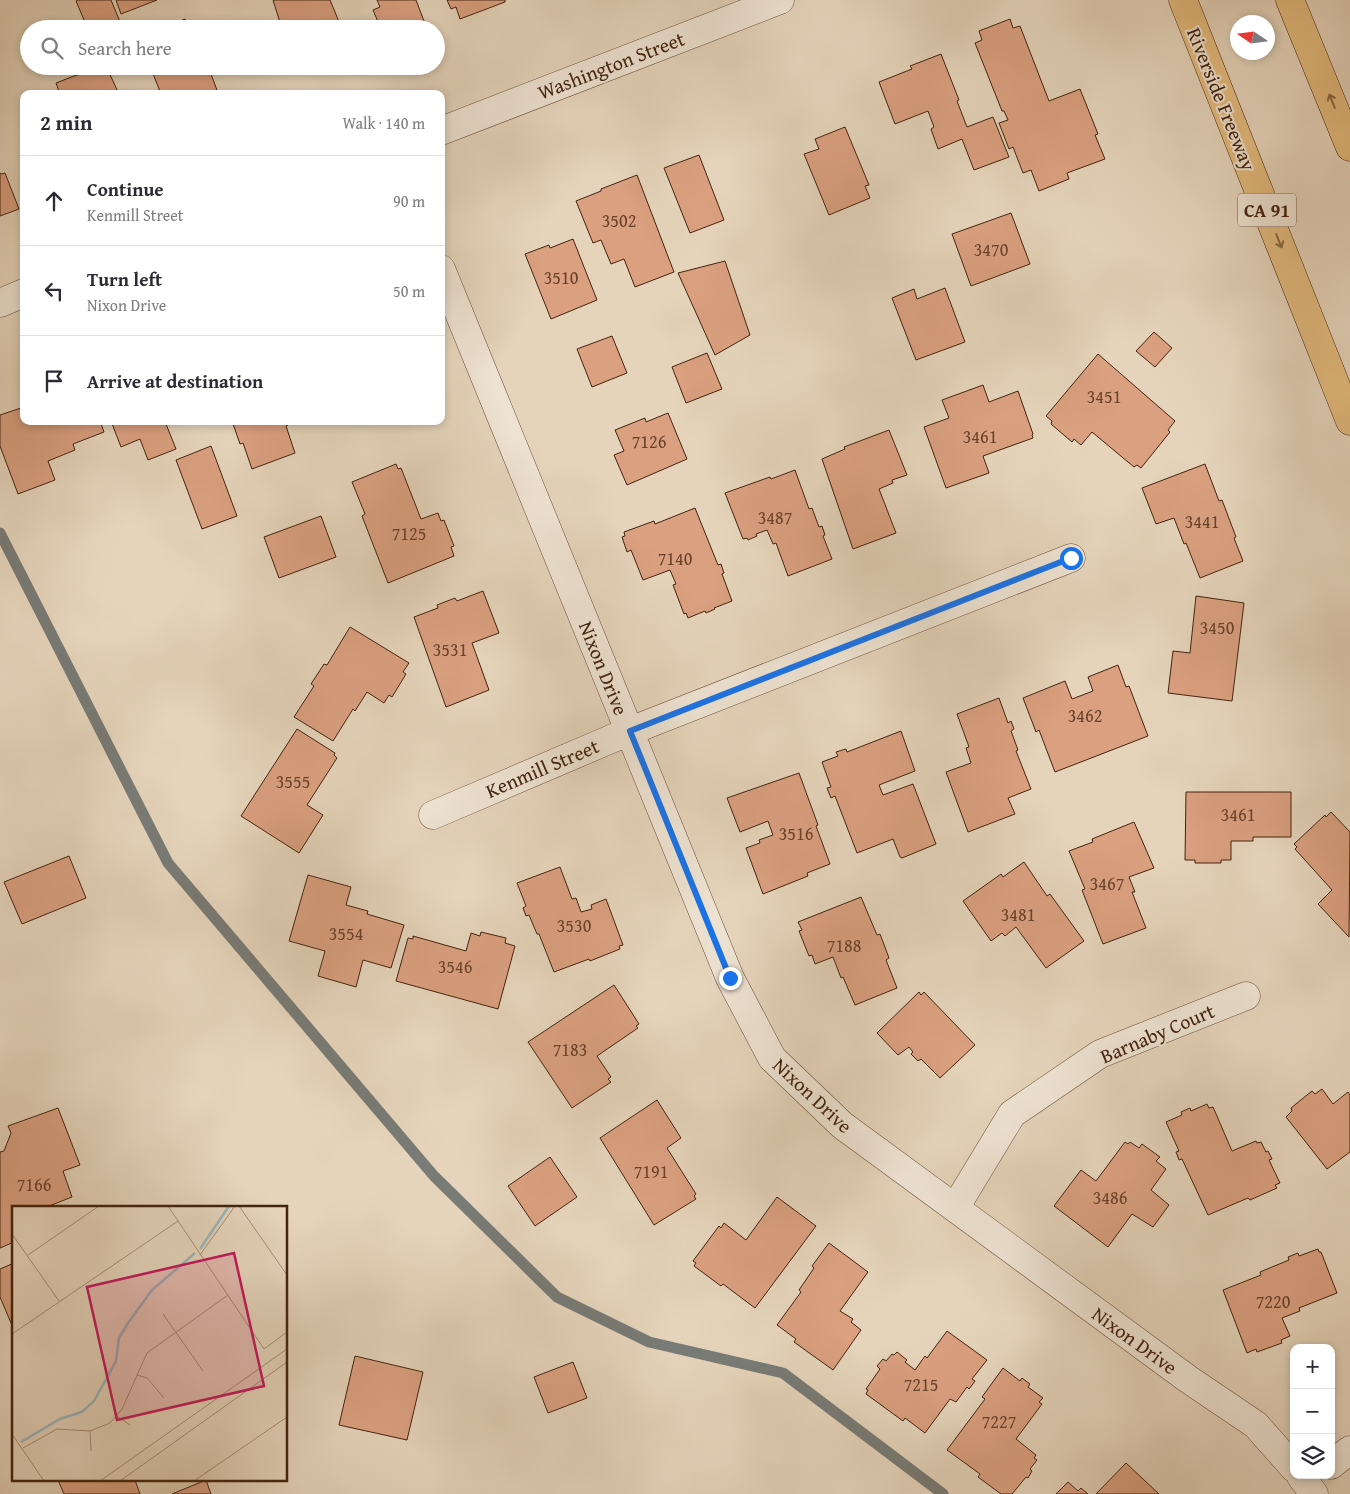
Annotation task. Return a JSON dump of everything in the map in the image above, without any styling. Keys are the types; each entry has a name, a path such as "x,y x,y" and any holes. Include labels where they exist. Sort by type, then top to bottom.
{"highway":[{"name":"Riverside Freeway","path":"1183,0 1350,420"},
{"path":"1290,0 1350,147"}],"street":[{"name":"Washington Street","path":"445,129 780,0"},
{"name":"Nixon Drive","path":"445,279 730,978 772,1058 842,1125 1188,1379 1256,1425 1290,1461"},
{"path":"0,303 20,295"},
{"name":"Kenmill Street","path":"433,815 630,731 1071,558"},
{"name":"Barnaby Court","path":"955,1208 1012,1114 1100,1054 1246,996"},
{"path":"1335,1462 1350,1450"}],"building":[{"path":"111,0 119,20 84,20 76,1"},
{"path":"116,0 157,0 121,14"},
{"path":"273,0 330,0 338,20 279,20"},
{"path":"377,0 416,0 424,20 377,20 373,10 380,7"},
{"path":"447,0 505,0 505,2 460,19 456,7 451,9"},
{"path":"1010,19 1013,28 1020,26 1049,101 1080,89 1098,134 1095,135 1105,159 1067,173 1069,179 1039,191 1031,170 1023,173 1013,147 1009,149 999,123 1008,120 1004,111 1002,111 975,43 982,40 979,31"},
{"path":"941,54 959,100 957,101 967,127 993,117 1009,157 974,170 962,139 938,149 931,129 934,127 928,111 895,124 879,82 912,69 910,66"},
{"path":"77,75 110,75 117,90 59,90 56,83"},
{"path":"154,75 211,75 217,90 159,90"},
{"path":"845,127 869,185 865,186 870,198 829,215 804,154 819,149 815,139"},
{"path":"699,155 724,220 690,233 664,168"},
{"path":"0,173 5,173 19,209 0,216"},
{"path":"637,175 674,272 635,287 624,259 611,264 601,240 593,243 576,201"},
{"path":"1011,213 1030,264 971,286 952,234"},
{"path":"573,239 597,300 551,319 525,254 549,245 550,248"},
{"path":"725,261 750,335 715,355 678,273"},
{"path":"945,288 965,342 916,360 892,298 914,289 917,299"},
{"path":"1154,332 1172,348 1155,367 1136,351"},
{"path":"612,336 627,373 592,387 577,349"},
{"path":"707,353 722,389 686,403 672,367"},
{"path":"1098,354 1175,421 1168,430 1170,432 1141,468 1137,465 1134,467 1092,432 1081,445 1074,439 1072,442 1051,424 1052,421 1046,416"},
{"path":"983,385 989,402 1018,391 1033,438 983,456 989,473 946,488 924,427 949,418 942,400"},
{"path":"20,408 20,425 101,425 104,432 73,444 75,450 48,461 55,480 18,494 0,446 0,415"},
{"path":"668,413 687,459 627,485 614,455 624,451 615,430 645,418 646,422"},
{"path":"113,425 166,425 176,449 148,460 140,439 121,447"},
{"path":"233,425 288,425 286,426 295,453 252,469 243,443 240,444"},
{"path":"889,430 907,475 892,480 893,483 879,489 896,533 853,549 822,459 845,449 844,447"},
{"path":"211,446 237,516 202,529 176,460"},
{"path":"396,464 398,469 401,468 421,519 438,513 441,521 444,520 454,546 451,547 454,556 388,583 362,516 365,514 352,482"},
{"path":"1205,464 1219,501 1222,500 1243,561 1200,578 1174,518 1156,524 1142,488"},
{"path":"795,470 809,509 812,508 819,527 822,526 825,535 823,536 832,559 788,576 776,543 773,544 767,530 756,534 757,536 748,540 747,538 743,539 725,493"},
{"path":"695,508 718,565 721,564 724,573 722,574 732,601 706,613 705,611 688,618 686,613 684,614 673,585 676,584 670,570 643,580 631,550 627,552 622,537 625,536 624,532 654,521 655,524"},
{"path":"321,516 336,557 279,578 264,537"},
{"path":"483,591 499,633 472,643 489,690 446,707 414,617 438,608 437,605 455,598 457,601"},
{"path":"1196,596 1244,603 1232,701 1168,693 1173,651 1190,653"},
{"path":"350,627 409,663 403,672 406,674 392,697 389,695 384,703 367,692 355,711 353,709 333,741 294,717 314,686 311,684 324,664 327,665"},
{"path":"1118,665 1126,687 1129,686 1148,736 1055,772 1039,730 1036,732 1023,698 1065,681 1072,699 1093,691 1088,677"},
{"path":"999,698 1008,723 1011,721 1014,729 1011,731 1018,750 1016,751 1031,789 1008,798 1015,814 968,832 946,772 971,763 966,748 969,747 957,714"},
{"path":"297,729 335,753 334,755 337,758 307,805 323,815 299,853 241,816"},
{"path":"901,731 915,771 879,785 883,795 913,784 936,844 902,858 893,839 857,853 835,796 831,798 827,788 831,787 822,762 838,756 836,752 846,749 847,752"},
{"path":"799,773 830,864 807,873 808,876 763,894 746,848 760,843 759,840 773,835 768,821 740,832 727,798"},
{"path":"1186,792 1291,792 1291,837 1253,837 1253,841 1231,841 1231,860 1221,860 1221,863 1195,863 1195,860 1185,860"},
{"path":"1331,812 1350,832 1349,937 1318,904 1332,890 1295,849 1297,847 1294,844 1325,815 1326,817"},
{"path":"1134,822 1154,868 1129,877 1135,892 1132,892 1146,928 1103,944 1082,890 1085,889 1069,851 1093,842 1092,839"},
{"path":"69,856 86,898 22,924 4,882"},
{"path":"1024,862 1047,896 1050,894 1084,941 1046,968 1016,927 1005,936 1002,933 991,941 963,901 1001,874 1003,877"},
{"path":"560,867 572,899 576,898 581,912 592,909 591,905 606,899 623,945 619,946 620,949 590,961 589,959 554,972 539,934 537,934 529,915 526,916 523,908 526,906 517,883"},
{"path":"308,875 351,887 346,905 368,911 367,914 404,925 391,968 363,960 356,987 318,976 325,951 289,941"},
{"path":"861,897 877,935 880,934 889,958 886,960 897,988 855,1005 833,957 815,964 812,955 809,956 799,931 802,930 798,922"},
{"path":"481,932 506,938 505,943 515,946 498,1009 396,981 408,938 413,939 413,936 466,951 471,933 480,936"},
{"path":"614,985 639,1024 636,1026 638,1028 597,1056 611,1077 608,1079 611,1082 572,1108 528,1042"},
{"path":"919,992 921,995 924,992 975,1045 940,1078 921,1059 918,1061 911,1054 913,1052 909,1047 898,1055 877,1033"},
{"path":"1322,1089 1333,1104 1348,1092 1350,1095 1350,1152 1327,1169 1286,1117 1292,1111 1291,1108 1312,1091 1315,1094"},
{"path":"657,1100 681,1138 667,1148 696,1194 694,1196 696,1199 654,1225 600,1138"},
{"path":"1207,1104 1209,1108 1213,1107 1232,1151 1256,1141 1257,1143 1261,1142 1272,1159 1269,1160 1280,1183 1275,1185 1277,1188 1250,1200 1248,1198 1208,1215 1182,1159 1179,1160 1176,1152 1179,1151 1166,1122 1182,1115 1181,1112 1190,1108 1191,1111"},
{"path":"58,1108 80,1165 63,1171 72,1197 49,1206 12,1206 12,1243 0,1248 0,1152 4,1151 11,1133 8,1126"},
{"path":"1125,1142 1128,1144 1130,1142 1139,1148 1142,1144 1160,1157 1156,1161 1166,1169 1151,1190 1169,1205 1153,1227 1132,1214 1108,1247 1054,1206 1081,1170 1096,1181"},
{"path":"550,1157 577,1197 535,1226 508,1186"},
{"path":"777,1197 816,1226 755,1308 723,1284 721,1286 694,1266 696,1263 693,1261 719,1226 721,1228 724,1223 746,1240"},
{"path":"829,1243 868,1272 840,1311 853,1319 851,1322 861,1330 833,1370 794,1342 796,1339 777,1325 801,1292 799,1290 814,1268 812,1266"},
{"path":"1318,1249 1321,1252 1337,1293 1299,1308 1300,1311 1282,1318 1290,1336 1281,1340 1282,1343 1257,1352 1256,1349 1247,1353 1223,1290 1261,1275 1260,1272 1289,1260 1288,1257 1298,1253 1299,1256"},
{"path":"12,1264 12,1325 0,1297 0,1269"},
{"path":"947,1331 987,1360 972,1379 975,1381 969,1389 967,1387 956,1402 950,1399 925,1433 905,1418 903,1421 866,1394 868,1390 866,1389 880,1369 877,1366 883,1359 886,1361 892,1354 894,1355 897,1352 915,1370 925,1356 927,1358"},
{"path":"355,1356 423,1372 407,1440 339,1425"},
{"path":"573,1362 587,1398 548,1413 534,1377"},
{"path":"1003,1368 1020,1381 1022,1378 1030,1384 1028,1387 1043,1398 1039,1402 1042,1404 1016,1439 1036,1455 1034,1458 1037,1460 1030,1469 1032,1471 1028,1478 1026,1477 1012,1494 1001,1494 978,1477 980,1474 947,1450 985,1399 982,1397"},
{"path":"1126,1463 1159,1494 1096,1494"},
{"path":"59,1482 136,1482 140,1494 64,1494"},
{"path":"201,1482 207,1482 211,1494 172,1494"},
{"path":"1068,1482 1078,1491 1081,1488 1088,1494 1056,1494"}],"waterway":[{"path":"0,533 168,863 434,1176 557,1297 649,1342 783,1373 943,1494"}],"route":[{"path":"730,978 630,731 1071,558"}]}
